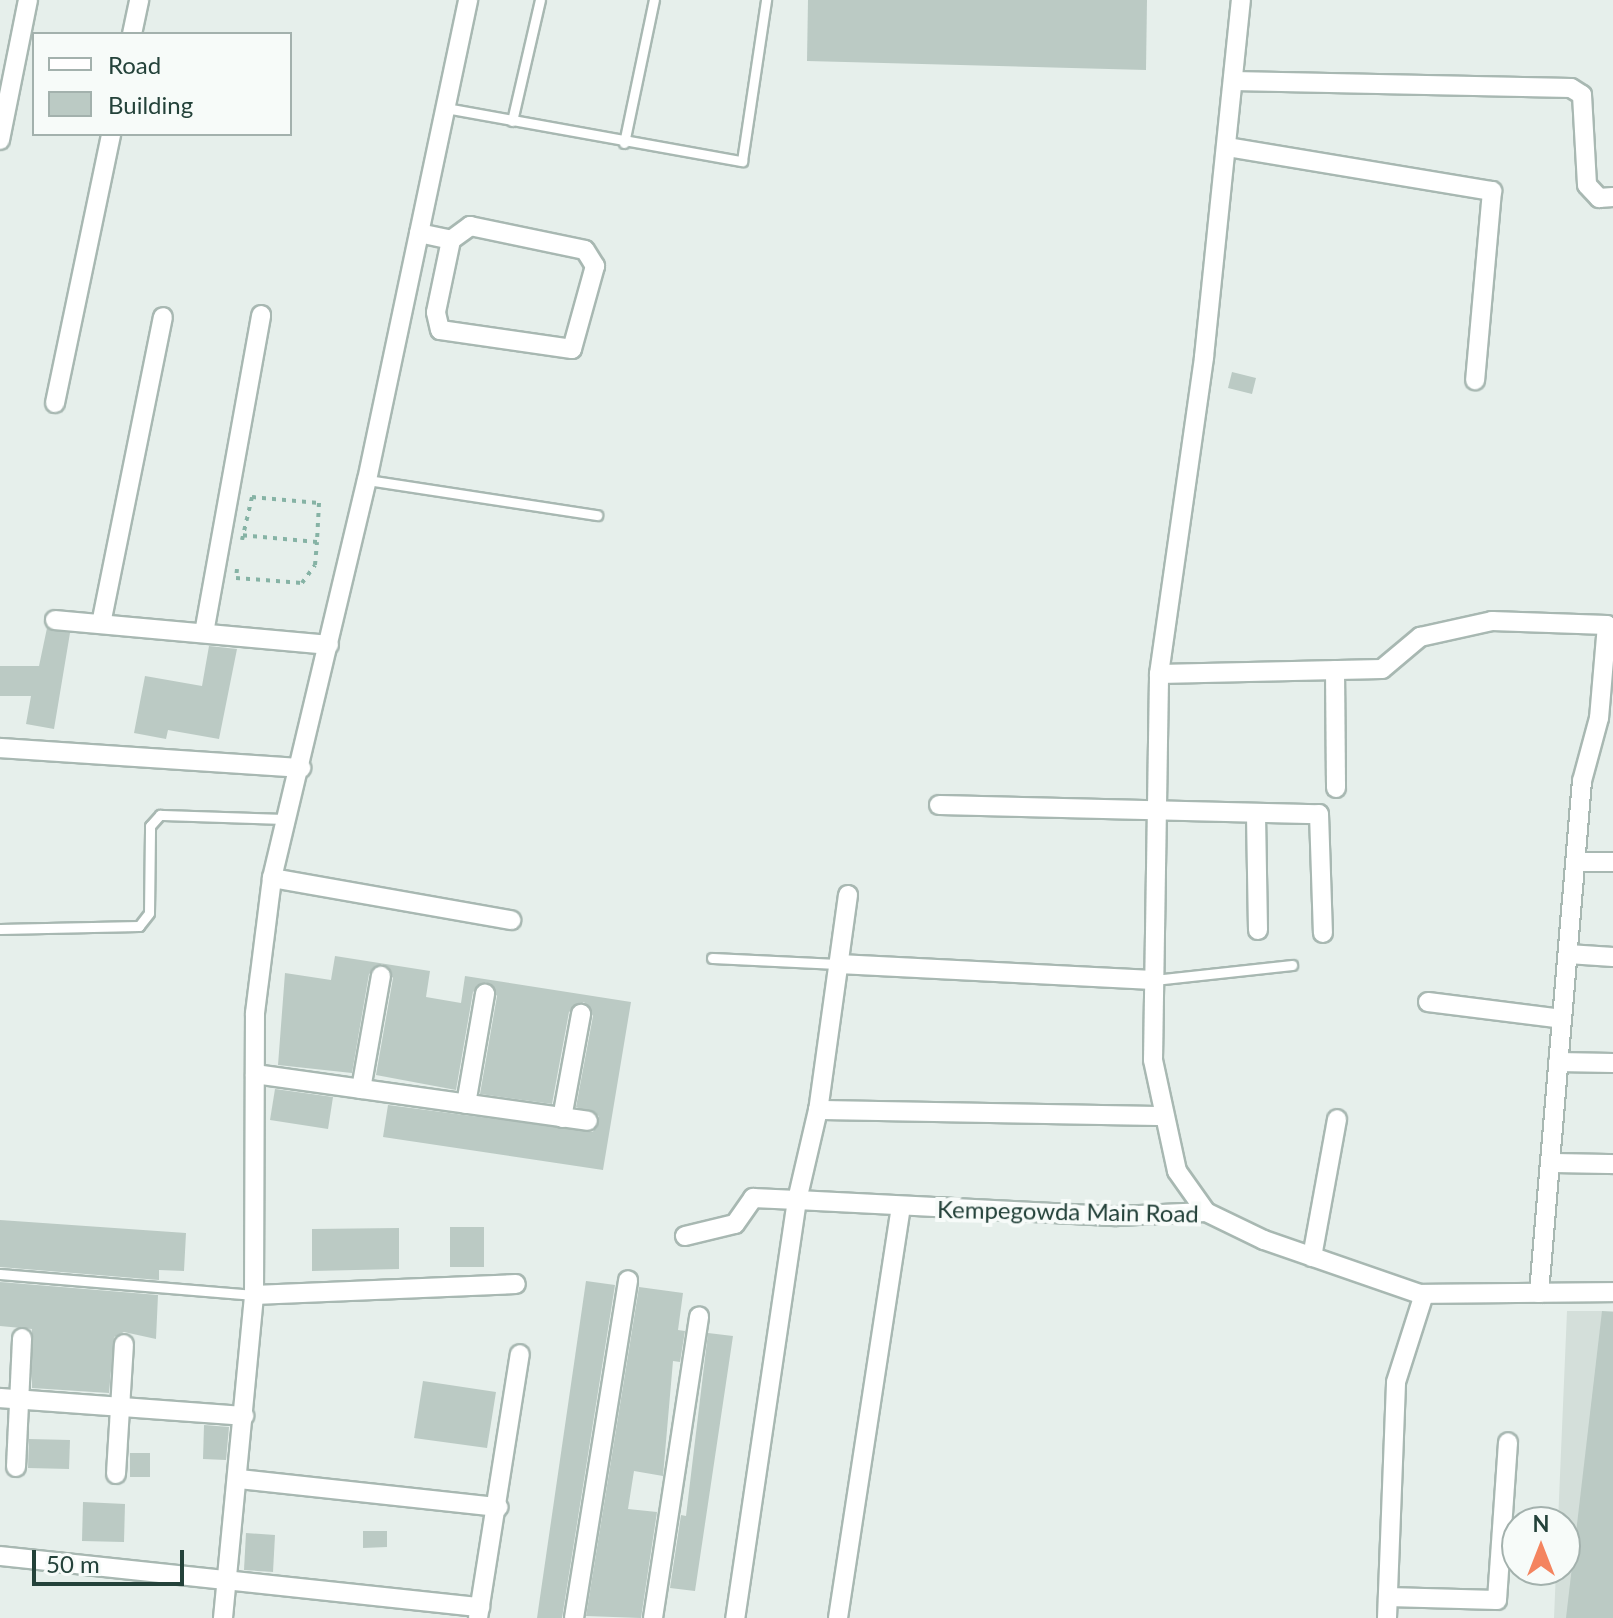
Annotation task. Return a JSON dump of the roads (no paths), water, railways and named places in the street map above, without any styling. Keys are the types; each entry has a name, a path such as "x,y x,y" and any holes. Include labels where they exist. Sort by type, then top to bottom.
{"street":[{"path":"0,140 28,0"},
{"path":"132,32 139,0"},
{"path":"223,1618 239,1479 254,1295 255,1013 272,878 301,768 367,480 468,0"},
{"path":"1206,1212 1177,1171 1162,1116 1153,1060 1159,674 1228,147 1241,0"},
{"path":"1233,81 1577,90 1587,185 1599,198 1613,197"},
{"path":"55,403 111,136"},
{"path":"1228,147 1492,191 1475,380"},
{"path":"470,226 593,256 572,349 440,330 436,312 451,240 458,229 470,226"},
{"path":"419,233 451,240"},
{"path":"204,633 261,315"},
{"path":"101,624 163,317"},
{"path":"55,620 329,645"},
{"path":"1159,674 1382,669 1420,637 1492,621 1610,625 1599,718 1582,781 1539,1293"},
{"path":"1335,670 1336,788"},
{"path":"0,748 301,768"},
{"path":"939,805 1156,815 1313,812 1323,819 1323,933"},
{"path":"1256,815 1258,930"},
{"path":"1575,862 1613,862"},
{"path":"272,878 511,920"},
{"path":"735,1618 797,1200 818,1110 848,895"},
{"path":"1568,954 1613,957"},
{"path":"838,964 1154,980"},
{"path":"361,1089 381,976"},
{"path":"466,1104 485,994"},
{"path":"1428,1002 1562,1019"},
{"path":"562,1118 581,1014"},
{"path":"1558,1062 1613,1063"},
{"path":"255,1074 588,1121"},
{"path":"818,1110 1162,1116"},
{"path":"1312,1257 1337,1119"},
{"path":"1550,1163 1613,1164"},
{"name":"Kempegowda Main Road","path":"685,1236 735,1224 753,1198 1117,1216 1206,1212 1312,1257 1424,1294 1613,1292"},
{"path":"838,1618 901,1207"},
{"path":"574,1618 628,1280"},
{"path":"254,1295 516,1284"},
{"path":"1387,1618 1396,1382 1424,1294"},
{"path":"653,1618 699,1316"},
{"path":"16,1467 9,1398 22,1338"},
{"path":"116,1474 124,1344"},
{"path":"0,1556 228,1576 479,1613 520,1354"},
{"path":"9,1398 244,1416"},
{"path":"1388,1597 1497,1600 1508,1442"},
{"path":"239,1479 498,1507"}],"lane":[{"path":"512,121 540,0"},
{"path":"624,143 654,0"},
{"path":"446,108 624,143 742,161 766,0"},
{"path":"367,480 597,515"},
{"path":"0,929 139,926 149,913 150,826 160,815 287,819"},
{"path":"712,958 838,964"},
{"path":"1154,980 1292,965"},
{"path":"0,1274 254,1295"}]}
